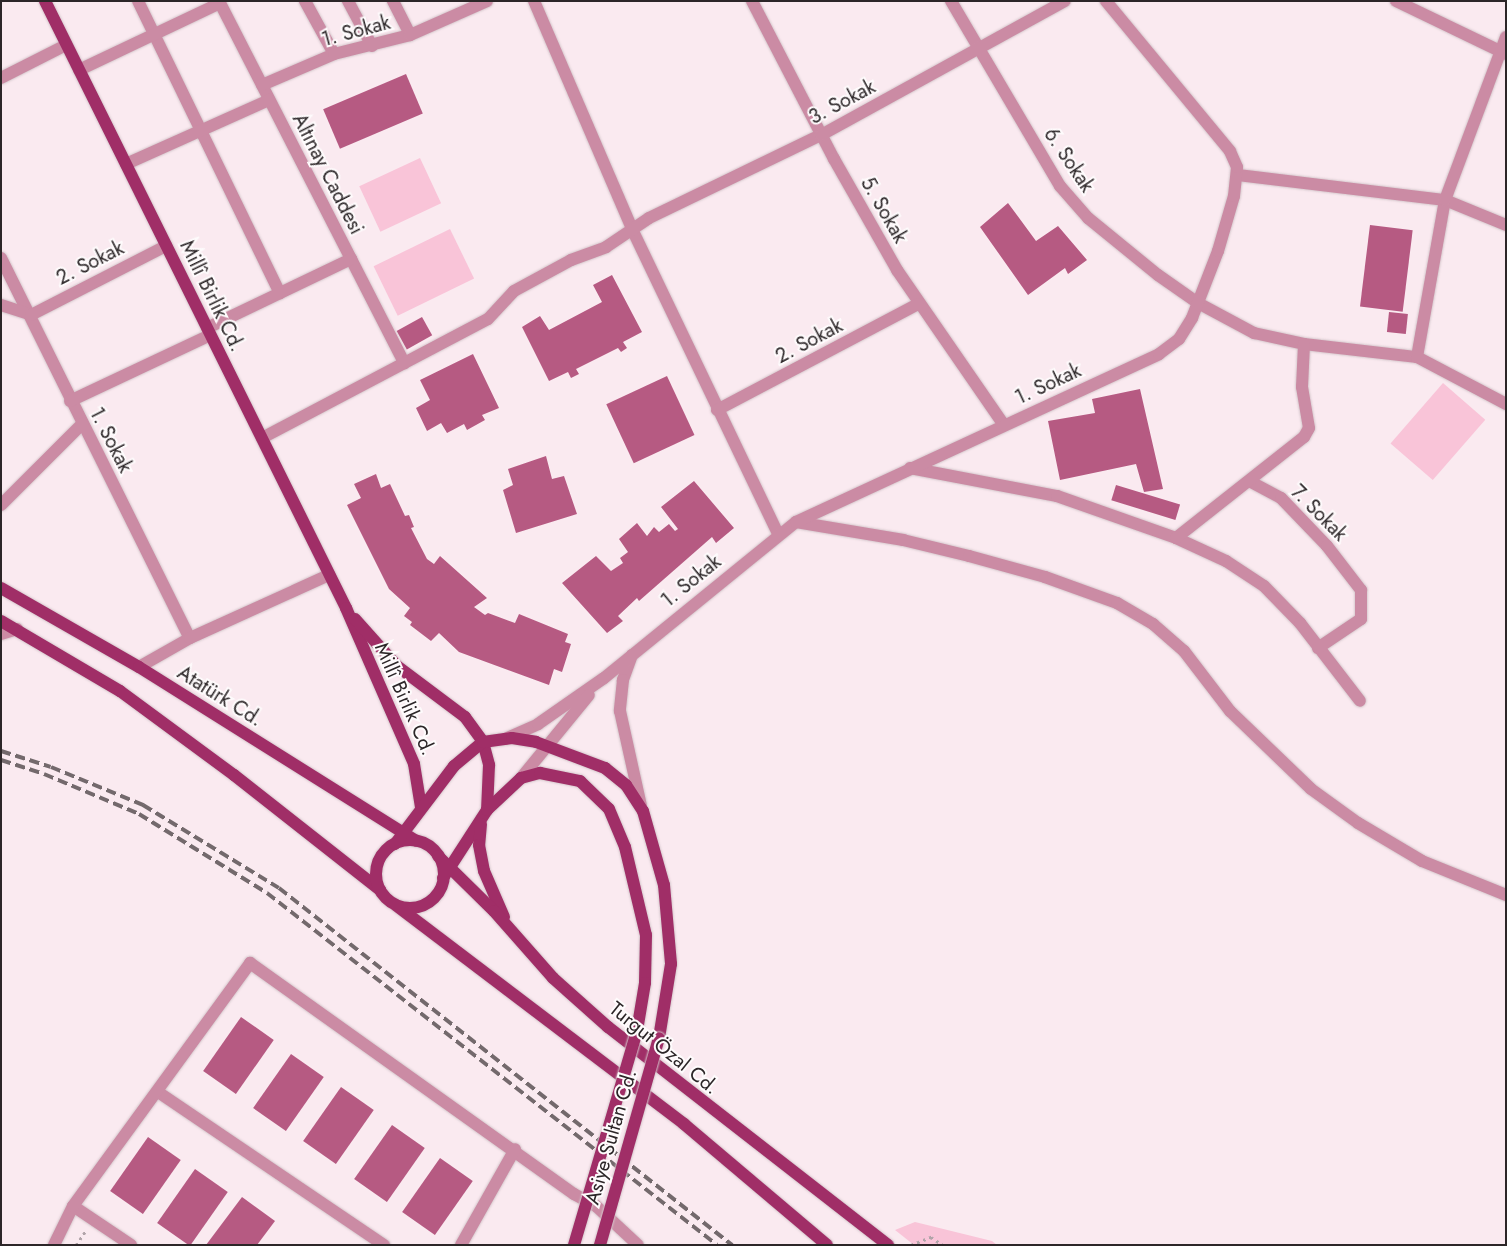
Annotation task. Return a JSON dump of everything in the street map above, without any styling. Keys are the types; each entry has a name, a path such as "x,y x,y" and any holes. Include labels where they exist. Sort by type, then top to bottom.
{"main road":[{"name":"Millî Birlik Cd.","path":"45,1 346,608 414,764 422,807"},
{"name":"Atatürk Cd.","path":"1,588 139,667 416,841"},
{"name":"Millî Birlik Cd.","path":"346,608 378,648 451,705 472,725 483,742"},
{"path":"1,621 120,691 234,775 380,890 397,906 684,1124 827,1245"},
{"name":"Asiye Sultan Cd.","path":"483,742 505,739 541,743 605,768 626,786 643,810 657,854 670,927 669,988 659,1038 600,1245"},
{"path":"380,890 376,868 386,850 395,844 454,766 483,742 489,765 482,865 511,930"},
{"name":"Asiye Sultan Cd.","path":"521,778 553,774 580,781 600,796 615,821 625,847 646,935 645,983 637,1031 574,1245"},
{"path":"397,906 409,908 430,902 438,894 447,872 484,815 521,778"},
{"path":"395,844 416,841"},
{"name":"Turgut Özal Cd.","path":"416,841 427,845 438,856 447,872 511,930 554,978 608,1027 888,1245"}],"street":[{"path":"138,1 280,292"},
{"path":"305,1 334,54"},
{"path":"348,1 372,46"},
{"path":"393,1 410,35"},
{"name":"1. Sokak","path":"262,85 334,54 410,35 487,1"},
{"path":"534,1 632,229 778,534"},
{"name":"5. Sokak","path":"752,1 821,135 918,304 1004,425"},
{"name":"6. Sokak","path":"951,1 1045,163 1072,202 1134,257 1198,303 1254,333 1304,344 1417,357"},
{"name":"3. Sokak","path":"262,438 488,319 514,291 570,260 606,247 632,229 821,135 979,50 1065,1"},
{"path":"1106,1 1230,150 1238,175 1445,200 1506,226"},
{"path":"1396,1 1503,53"},
{"path":"79,70 220,2"},
{"name":"Altınay Caddesi","path":"220,2 404,363"},
{"path":"1506,37 1503,53 1445,200 1417,357 1506,404"},
{"path":"1,78 66,45"},
{"path":"126,164 270,100"},
{"name":"1. Sokak","path":"604,678 778,534 796,522 1159,354 1179,339 1198,303 1225,227 1238,175"},
{"name":"2. Sokak","path":"31,315 166,246"},
{"name":"1. Sokak","path":"1,258 31,315 70,401 190,638"},
{"path":"70,401 209,331 280,292 351,259"},
{"name":"2. Sokak","path":"717,410 918,304"},
{"path":"1,305 31,315"},
{"path":"1176,538 1251,482 1304,437 1309,428 1302,388 1304,344"},
{"path":"1,505 82,424"},
{"path":"910,468 1057,496 1176,538 1226,560 1264,586 1300,623 1360,701"},
{"name":"7. Sokak","path":"1251,482 1281,498 1327,546 1361,590 1361,619 1318,648"},
{"path":"796,522 904,540 960,554 1045,577 1117,603 1154,624 1184,652 1230,711 1311,789 1422,861 1506,895"},
{"path":"139,667 190,638 330,575"},
{"path":"1,634 17,629"},
{"path":"634,653 623,680 620,711 643,810"},
{"path":"505,739 538,724 604,678"},
{"path":"541,743 604,678"},
{"path":"521,778 538,756 541,743 538,724"},
{"path":"538,756 542,766 553,774"},
{"path":"54,1245 73,1206 158,1092 250,963 515,1149 574,1194 596,1206 638,1245"},
{"path":"158,1092 384,1245"},
{"path":"461,1245 515,1149"},
{"path":"73,1206 131,1245"}],"path":[{"path":"76,1245 86,1230"},
{"path":"911,1245 931,1237 943,1245"}],"shaded area":[{"path":"420,158 441,203 380,232 359,186"},
{"path":"450,229 474,278 398,316 374,266"},
{"path":"1443,383 1485,420 1433,480 1391,443"},
{"path":"915,1222 992,1241 997,1245 914,1245 895,1230"}],"building":[{"path":"406,74 423,114 340,149 323,109"},
{"path":"1008,203 1036,241 1058,226 1087,260 1068,274 1065,268 1028,295 980,227"},
{"path":"1370,225 1413,230 1403,312 1360,306"},
{"path":"612,275 642,332 623,342 627,348 621,352 618,348 576,369 579,374 571,378 568,372 549,381 522,327 540,316 549,330 602,302 593,285"},
{"path":"1389,312 1408,314 1406,334 1387,332"},
{"path":"422,317 432,335 407,349 397,331"},
{"path":"473,354 499,408 482,415 485,420 467,430 464,424 447,433 441,423 427,431 416,408 430,400 420,380"},
{"path":"667,376 694,435 634,463 606,404"},
{"path":"1140,389 1163,489 1144,492 1136,464 1060,480 1048,421 1095,413 1092,399"},
{"path":"546,456 552,479 564,476 577,514 516,533 503,490 513,485 508,469"},
{"path":"376,474 381,488 390,484 405,516 409,515 414,527 411,528 427,559 434,564 440,556 487,598 474,607 485,615 488,613 515,623 519,614 568,634 565,642 571,644 562,672 554,669 549,685 459,652 439,633 431,641 410,625 412,622 404,616 410,608 389,589 347,505 361,498 354,484"},
{"path":"694,481 734,528 716,543 712,537 639,601 637,598 618,616 623,621 607,633 562,583 596,556 611,571 623,563 620,558 628,552 619,539 637,523 647,536 654,527 659,532 669,524 675,531 678,529 661,507"},
{"path":"1116,485 1180,505 1175,520 1111,500"},
{"path":"241,1017 274,1040 236,1094 203,1071"},
{"path":"291,1054 324,1077 286,1131 253,1108"},
{"path":"341,1087 374,1110 336,1164 303,1141"},
{"path":"392,1125 425,1148 387,1202 354,1179"},
{"path":"148,1137 181,1160 143,1214 110,1191"},
{"path":"440,1158 473,1181 435,1235 402,1212"},
{"path":"195,1169 228,1192 191,1245 157,1223"},
{"path":"242,1197 275,1221 257,1245 206,1245"}],"railway":[{"path":"1,751 51,767 143,805 279,888 732,1245"},
{"path":"1,760 44,774 139,814 267,893 717,1245"}]}
